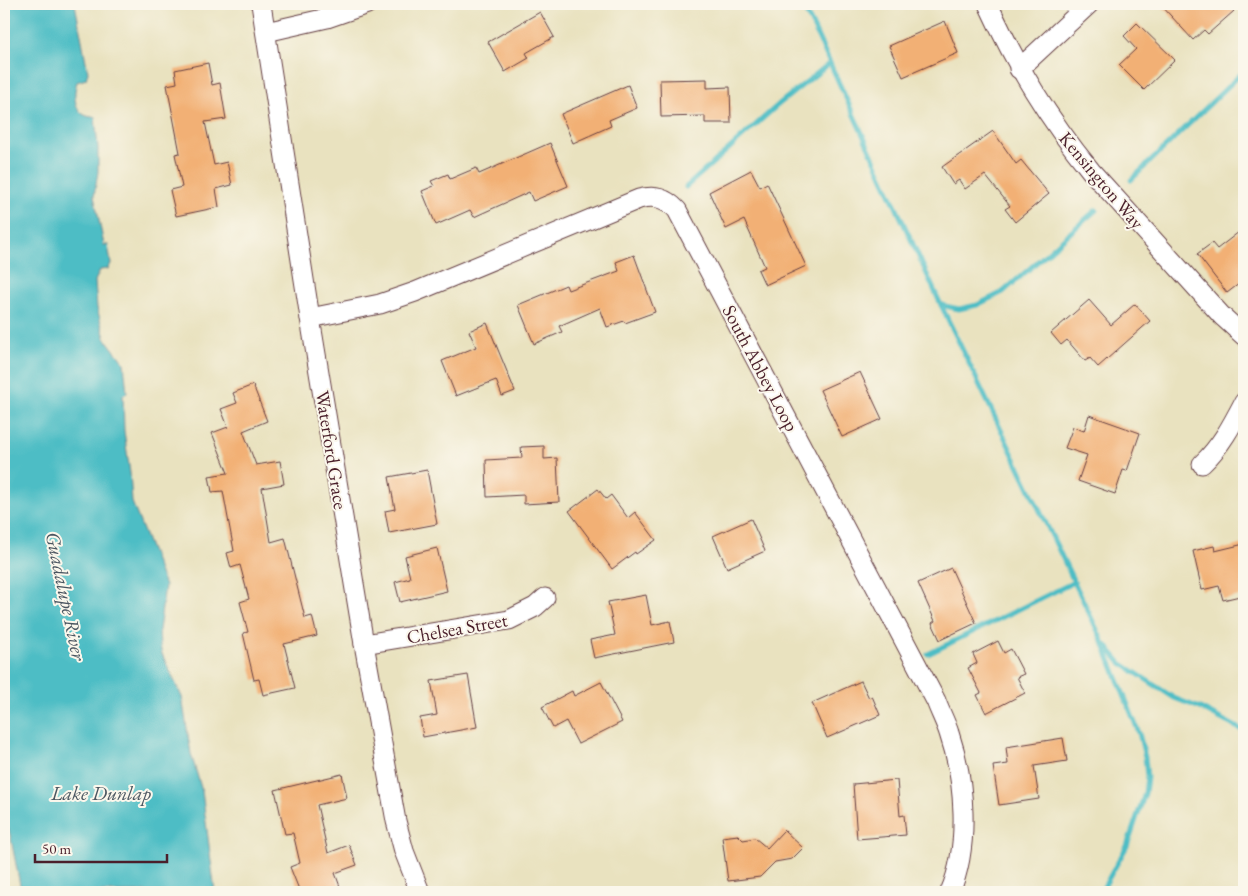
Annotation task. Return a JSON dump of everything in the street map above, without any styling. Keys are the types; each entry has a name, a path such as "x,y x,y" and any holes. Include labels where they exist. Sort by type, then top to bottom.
{"street":[{"name":"Waterford Grace","path":"261,4 310,318 364,644 396,821 404,851 420,892"},
{"path":"266,32 327,18 368,4"},
{"name":"Kensington Way","path":"988,4 1019,69 1072,148 1091,172 1222,316 1244,336"},
{"path":"1019,69 1089,4"},
{"name":"South Abbey Loop","path":"310,318 380,304 415,292 639,199 660,198 672,204 677,210 931,693 949,734 958,765 963,803 962,840 958,869 950,892"},
{"path":"1202,464 1224,439 1244,402"},
{"name":"Chelsea Street","path":"364,644 508,620 535,607 545,598"}],"water":[{"name":"Lake Dunlap","path":"4,4 75,4 88,72 86,79 77,82 75,100 83,114 95,117 98,172 94,196 104,245 108,245 111,264 108,269 100,270 95,281 97,308 105,338 124,363 127,393 123,395 124,431 132,502 165,586 159,630 160,646 182,697 191,754 202,791 215,892 25,892 20,885 4,813"}],"building":[{"path":"1160,4 1227,4 1234,11 1208,34 1204,30 1193,40"},
{"path":"540,12 554,37 526,53 529,58 505,72 488,42"},
{"path":"945,21 958,53 903,77 889,46"},
{"path":"1137,23 1175,60 1144,90 1119,65 1136,49 1124,36"},
{"path":"208,63 212,85 220,83 226,119 205,122 214,165 227,162 232,185 216,189 219,207 176,216 170,190 182,187 175,154 180,153 167,85 177,83 175,70"},
{"path":"707,79 707,88 730,87 731,123 705,123 705,116 661,117 660,80"},
{"path":"628,85 637,108 609,120 611,126 573,143 561,114"},
{"path":"993,131 1016,164 1021,160 1049,194 1015,222 1005,209 1010,206 985,175 965,189 959,180 953,184 942,167"},
{"path":"550,143 568,186 533,201 529,192 474,217 470,210 436,225 422,191 434,186 431,181 448,174 450,179 476,168 479,174"},
{"path":"751,170 760,187 767,183 806,266 765,285 758,270 765,267 744,220 726,229 709,192"},
{"path":"1244,228 1244,280 1227,293 1197,254 1212,243 1217,249"},
{"path":"634,255 655,312 625,323 624,321 607,327 600,308 559,326 562,332 534,344 518,305 566,285 568,290 619,271 616,262"},
{"path":"1089,300 1111,325 1135,304 1150,321 1098,367 1090,358 1085,361 1067,340 1061,345 1051,333"},
{"path":"487,323 515,391 502,396 496,380 456,396 442,361 476,347 469,331"},
{"path":"860,372 882,419 842,437 820,390"},
{"path":"253,385 267,421 243,431 256,465 280,461 284,484 262,488 271,542 285,538 305,618 312,616 317,636 284,644 295,688 263,695 259,679 254,680 243,633 248,632 240,602 249,599 240,565 231,568 227,553 234,551 223,491 212,492 209,476 228,473 212,433 228,427 221,409 237,403 233,393"},
{"path":"1089,415 1140,433 1127,471 1123,470 1115,494 1078,481 1087,455 1065,448 1073,427 1084,431"},
{"path":"544,446 544,459 557,458 559,502 524,504 524,495 487,497 486,460 522,458 521,447"},
{"path":"427,470 437,524 389,533 385,511 395,509 389,477"},
{"path":"598,489 606,499 611,495 628,518 635,512 656,540 636,554 635,552 612,569 569,511"},
{"path":"751,519 765,551 727,568 713,536"},
{"path":"1244,544 1244,595 1223,600 1219,586 1202,590 1193,551 1214,546 1215,551"},
{"path":"437,548 447,591 400,602 395,582 410,578 405,556"},
{"path":"951,568 976,623 940,640 932,623 935,621 918,583"},
{"path":"646,595 652,625 670,621 674,642 594,658 590,640 615,635 608,602"},
{"path":"998,641 1004,653 1011,649 1024,674 1017,677 1025,693 986,713 977,695 981,693 968,668 977,663 973,654"},
{"path":"468,675 477,727 423,737 420,718 437,715 431,681"},
{"path":"861,681 869,698 872,696 880,715 827,738 812,703"},
{"path":"601,682 622,722 578,744 566,721 553,728 542,707 572,691 574,696"},
{"path":"1063,738 1067,761 1034,766 1039,799 999,805 993,766 1008,764 1006,747"},
{"path":"342,774 347,798 317,805 328,853 349,845 357,865 335,873 342,892 300,892 290,867 300,863 293,833 285,834 275,790"},
{"path":"897,780 900,816 904,815 906,835 857,839 853,784"},
{"path":"784,830 803,848 792,859 775,862 760,877 728,881 722,837 738,835 743,840 755,838 767,848"}],"waterway":[{"path":"801,4 812,24 941,305 1103,642 1121,663 1174,698 1200,708 1244,731"},
{"path":"686,187 779,104 830,63"},
{"path":"1131,180 1244,71"},
{"path":"941,305 959,309 977,305 1003,292 1096,210"},
{"path":"928,654 1074,582"},
{"path":"1101,892 1127,846 1145,793 1147,777 1145,757 1139,733 1104,645"}],"water label":[{"name":"Guadalupe River","path":"66,596"}]}
